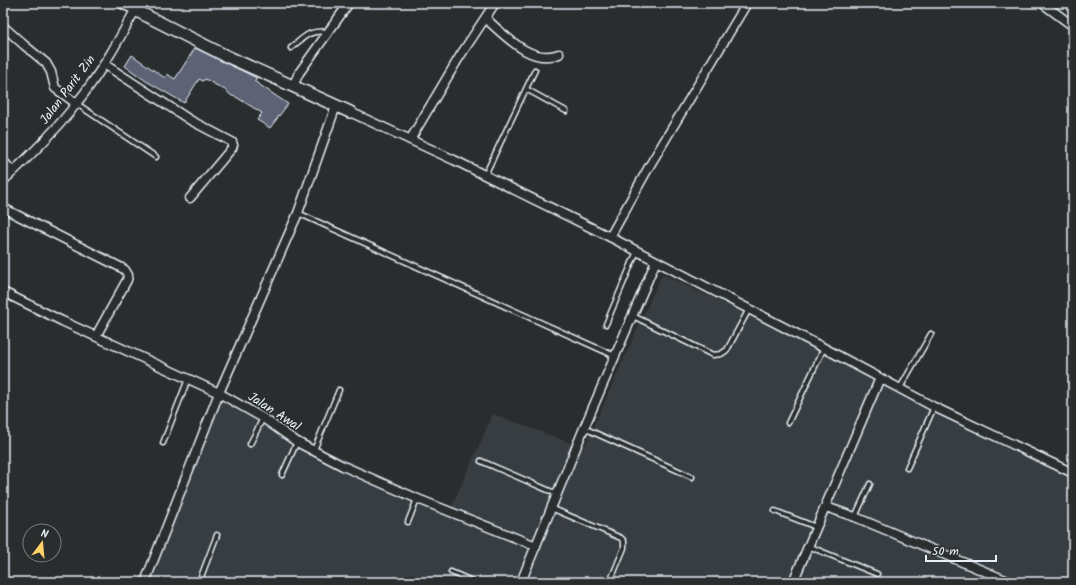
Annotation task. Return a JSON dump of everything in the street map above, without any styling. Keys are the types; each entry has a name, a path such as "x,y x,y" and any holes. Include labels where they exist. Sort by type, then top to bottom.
{"street":[{"path":"120,3 137,6 188,38 296,79 344,109 610,237 749,308 934,407 1073,473"},
{"path":"296,79 349,3"},
{"path":"410,140 460,56 495,3"},
{"path":"610,237 650,165 747,3"},
{"path":"1042,3 1073,26"},
{"name":"Jalan Parit Zin","path":"4,178 13,172 39,147 77,104 104,64 137,6"},
{"path":"485,18 514,43 530,53 546,57 559,54"},
{"path":"5,28 46,63 51,72 55,88 77,104"},
{"path":"104,64 190,120 232,142 232,148 190,198"},
{"path":"145,582 220,393 300,214 344,109"},
{"path":"3,161 13,172"},
{"path":"3,208 95,253 126,270 128,276 127,280 96,336"},
{"path":"521,582 584,428 656,261"},
{"name":"Jalan Awal","path":"3,292 62,321 220,393 263,418 297,442 344,466 536,546"},
{"path":"792,582 826,507 880,378"},
{"path":"826,507 855,517 1010,582"}],"lane":[{"path":"291,48 310,32 329,32"},
{"path":"485,176 536,70"},
{"path":"526,89 566,110"},
{"path":"77,104 156,157"},
{"path":"300,214 615,356"},
{"path":"606,324 638,251"},
{"path":"633,316 713,355 721,354 727,350 749,308"},
{"path":"900,388 931,334"},
{"path":"788,423 824,348"},
{"path":"163,443 188,379"},
{"path":"313,451 339,390"},
{"path":"908,468 934,407"},
{"path":"250,444 263,418"},
{"path":"584,428 692,477"},
{"path":"282,475 297,442"},
{"path":"481,461 557,494"},
{"path":"855,517 870,484"},
{"path":"408,522 418,498"},
{"path":"552,508 621,538 624,541 624,548 610,582"},
{"path":"775,511 816,528"},
{"path":"199,582 217,535"},
{"path":"808,546 876,574"},
{"path":"451,572 474,582"}],"shaded area":[{"path":"662,274 1071,467 1073,465 1073,582 147,582 216,400 451,508 493,414 584,448"}],"building":[{"path":"195,48 257,78 254,81 288,104 270,128 257,120 262,113 205,79 203,81 199,79 184,103 146,81 125,66 132,55 165,78 167,74 175,79"}]}
